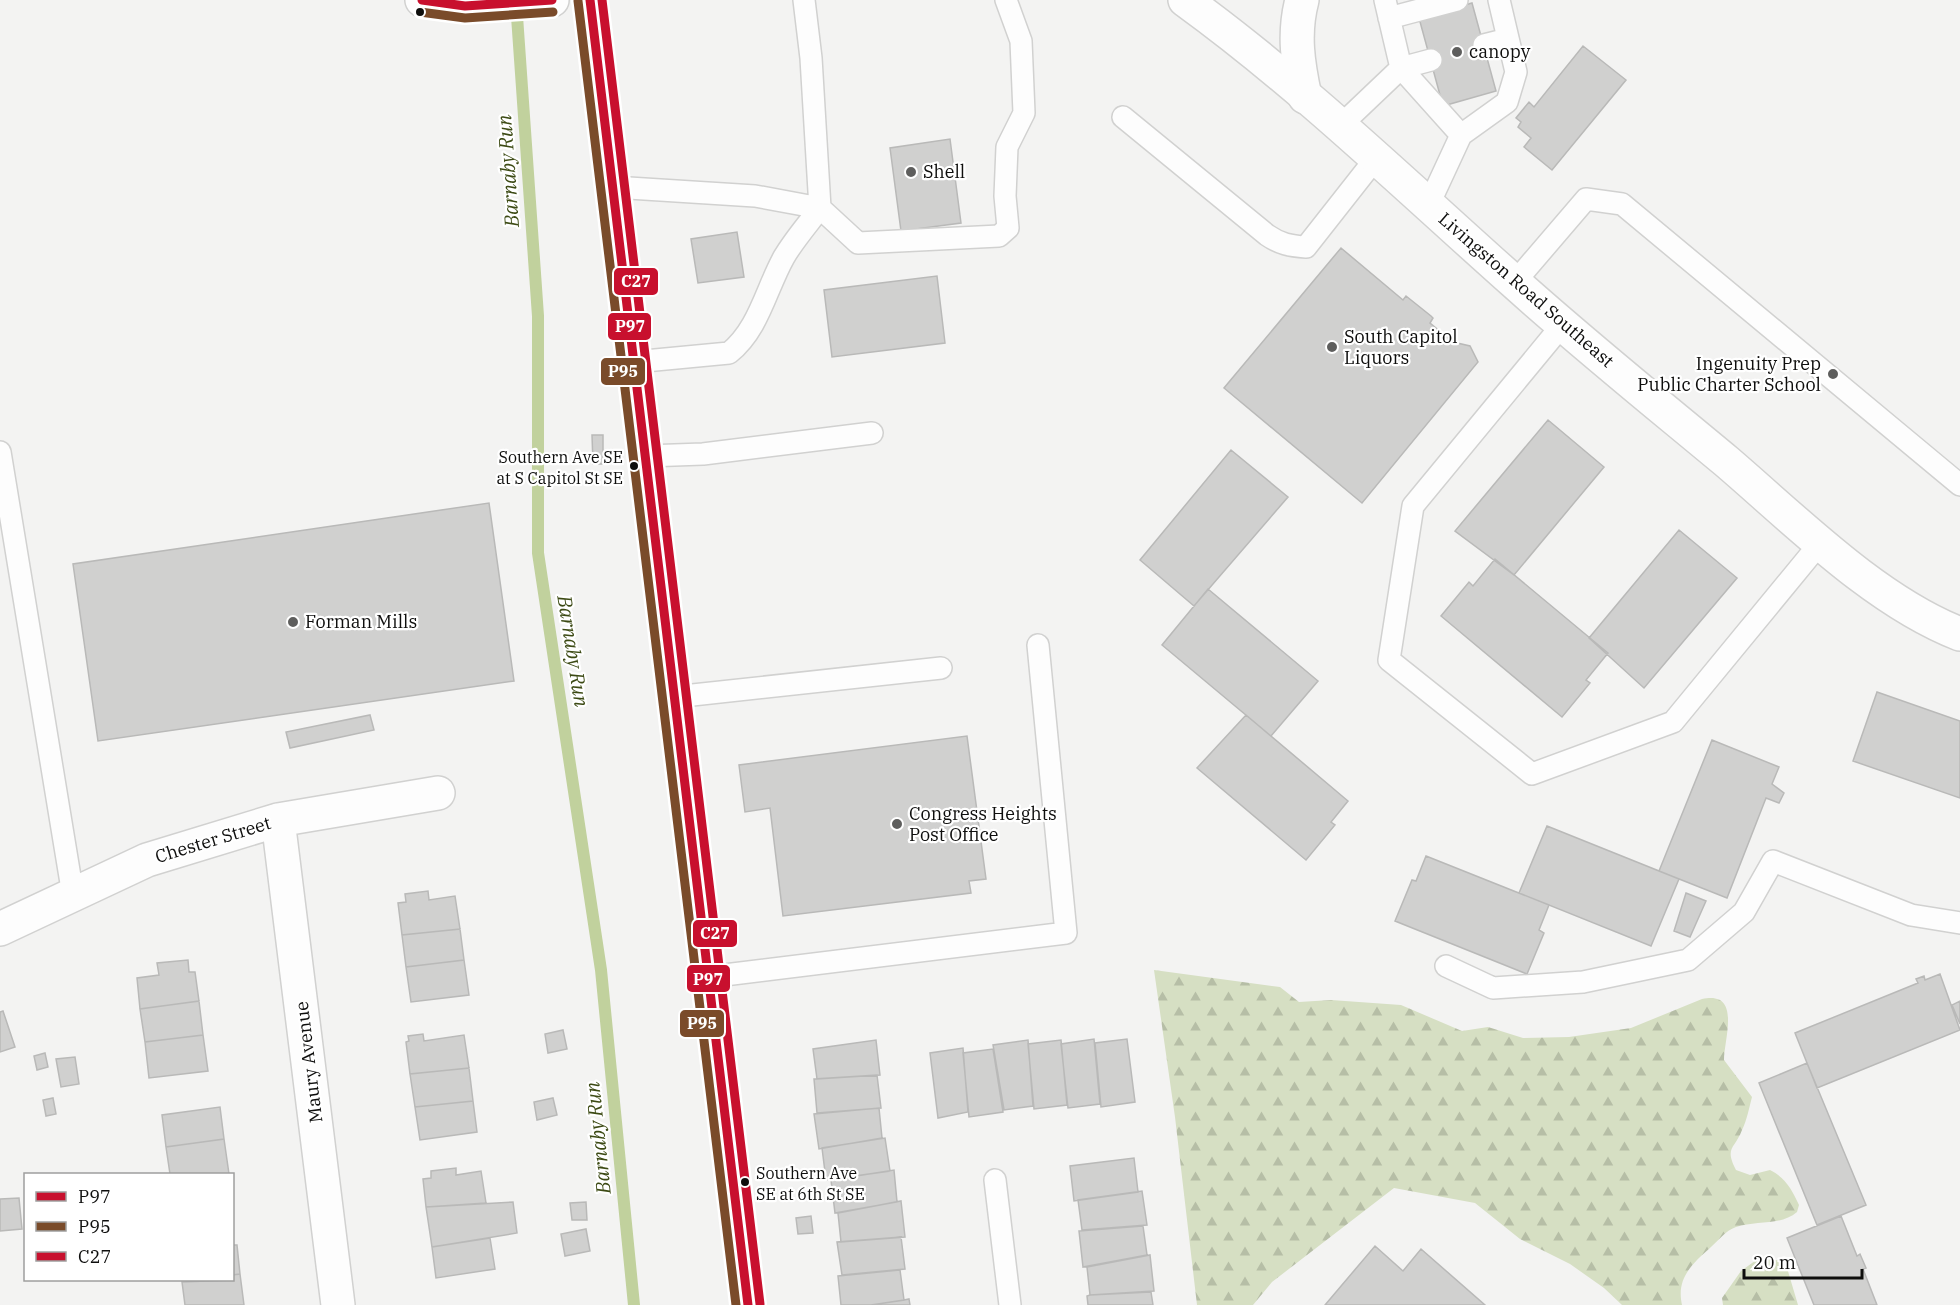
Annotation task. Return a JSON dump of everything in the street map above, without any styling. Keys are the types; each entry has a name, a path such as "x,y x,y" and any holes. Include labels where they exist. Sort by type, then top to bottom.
{"street":[{"path":"422,0 465,6 552,0"},
{"path":"590,0 748,1305"},
{"name":"Livingston Road Southeast","path":"1185,0 1305,97 1429,204 1514,283 1821,542 1903,605 1960,634"},
{"path":"1302,0 1296,27 1296,42 1305,97"},
{"name":"Chester Street","path":"0,929 147,860 278,820 438,794"},
{"name":"Maury Avenue","path":"278,820 338,1305"}],"lane":[{"path":"634,362 729,353 758,316 784,256 820,208 811,58 804,0"},
{"path":"613,187 755,196 820,208 858,243 999,236 1008,228 1005,196 1007,147 1024,113 1021,41 1006,0"},
{"path":"1457,0 1387,9 1401,68 1461,135"},
{"path":"1429,204 1461,135 1507,102 1516,72 1499,0"},
{"path":"1484,45 1508,39"},
{"path":"1339,127 1401,68 1431,60"},
{"path":"1123,117 1268,236 1279,243 1291,246 1306,247 1376,158"},
{"path":"1514,283 1586,199 1622,204 1960,485"},
{"path":"1563,324 1413,506 1389,660 1532,774 1673,722 1821,542"},
{"path":"646,456 703,454 872,433"},
{"path":"0,452 73,895"},
{"path":"708,976 1066,933 1038,645"},
{"path":"674,697 942,668"},
{"path":"1446,966 1493,988 1584,982 1688,960 1744,912 1773,861 1911,915 1960,923"},
{"path":"995,1179 1010,1305"}],"green space":[{"path":"1154,970 1280,987 1299,1002 1331,1000 1401,1005 1462,1031 1488,1027 1523,1038 1569,1037 1631,1028 1702,999 1714,998 1722,1002 1727,1009 1728,1029 1724,1060 1752,1097 1744,1126 1731,1152 1736,1170 1750,1175 1770,1170 1791,1189 1799,1205 1797,1212 1784,1219 1744,1225 1725,1233 1687,1272 1681,1287 1682,1305 1622,1305 1604,1288 1570,1264 1520,1239 1475,1203 1394,1188 1272,1282 1253,1305 1197,1305 1175,1117"},
{"path":"1759,1258 1785,1261 1798,1305 1723,1305 1722,1298 1741,1271"}],"building":[{"name":"canopy","path":"1472,3 1496,91 1443,106 1419,18"},
{"path":"1583,46 1626,80 1552,170 1524,147 1531,138 1518,127 1521,122 1516,118 1529,102 1534,107"},
{"path":"950,139 961,223 901,231 890,148"},
{"path":"737,232 744,277 698,283 691,239"},
{"path":"1341,248 1403,300 1406,296 1431,316 1433,318 1430,323 1453,342 1470,346 1478,362 1362,503 1224,388"},
{"path":"937,276 945,343 832,357 824,290"},
{"path":"1548,420 1604,467 1514,575 1455,531"},
{"path":"592,435 603,435 603,464 593,464"},
{"path":"1231,450 1288,497 1194,606 1140,560"},
{"name":"Forman Mills","path":"489,503 514,681 98,741 73,564"},
{"path":"1679,530 1737,578 1644,688 1589,638"},
{"path":"1495,559 1608,653 1586,680 1590,683 1562,717 1441,616 1469,582 1473,586"},
{"path":"1208,589 1318,681 1271,736 1162,645"},
{"path":"1877,692 1960,721 1960,798 1853,761"},
{"path":"370,715 374,730 290,748 286,732"},
{"path":"1246,715 1348,801 1331,822 1335,825 1306,860 1197,768"},
{"path":"967,736 986,879 969,881 971,893 783,916 770,808 745,812 739,765"},
{"path":"1712,740 1779,767 1772,784 1784,793 1779,803 1766,798 1727,898 1659,871"},
{"path":"1547,826 1679,879 1651,946 1519,893"},
{"path":"1426,856 1549,905 1539,930 1544,933 1527,974 1395,921 1412,880 1416,881"},
{"path":"428,891 429,900 455,896 460,929 402,935 398,903 406,902 405,894"},
{"path":"1686,893 1706,901 1690,937 1674,931"},
{"path":"460,929 464,960 406,967 402,935"},
{"path":"188,960 189,972 195,972 199,1001 140,1009 137,978 159,975 157,963"},
{"path":"464,960 469,995 411,1002 406,967"},
{"path":"1940,974 1960,1030 1817,1088 1795,1033 1918,983 1916,979 1924,976 1925,980"},
{"path":"199,1001 203,1035 145,1042 140,1009"},
{"path":"1960,1001 1960,1024 1952,1005"},
{"path":"3,1011 15,1047 0,1052 0,1012"},
{"path":"563,1030 567,1049 548,1053 545,1034"},
{"path":"423,1034 424,1041 464,1035 469,1068 410,1074 406,1042 409,1041 408,1036"},
{"path":"203,1035 208,1071 149,1078 145,1042"},
{"path":"1094,1039 1100,1104 1068,1108 1061,1044"},
{"path":"1127,1039 1135,1102 1101,1107 1095,1043"},
{"path":"876,1040 880,1075 817,1079 813,1049"},
{"path":"1028,1040 1033,1106 1004,1110 993,1045"},
{"path":"1061,1040 1067,1105 1034,1109 1028,1044"},
{"path":"963,1048 968,1112 938,1118 930,1053"},
{"path":"993,1049 1003,1112 969,1117 963,1053"},
{"path":"45,1053 48,1067 37,1070 34,1056"},
{"path":"75,1057 79,1084 61,1087 56,1059"},
{"path":"1807,1063 1866,1205 1817,1225 1759,1083"},
{"path":"469,1068 473,1101 415,1107 410,1074"},
{"path":"877,1075 881,1108 817,1113 814,1079"},
{"path":"53,1098 56,1114 46,1116 43,1100"},
{"path":"553,1098 557,1115 537,1120 534,1102"},
{"path":"473,1101 477,1132 420,1140 415,1107"},
{"path":"220,1107 224,1139 166,1147 162,1115"},
{"path":"879,1108 882,1138 819,1149 814,1114"},
{"path":"885,1138 890,1171 826,1180 822,1148"},
{"path":"224,1139 229,1173 170,1173 166,1147"},
{"path":"1134,1158 1138,1192 1074,1201 1070,1166"},
{"path":"456,1168 456,1175 481,1171 486,1203 426,1207 423,1179 431,1178 431,1171"},
{"path":"894,1170 897,1202 835,1213 831,1180"},
{"path":"1142,1191 1147,1225 1082,1230 1078,1200"},
{"path":"19,1198 22,1229 0,1231 0,1199"},
{"path":"901,1201 905,1237 841,1242 838,1213"},
{"path":"513,1202 517,1233 432,1247 426,1207"},
{"path":"586,1202 587,1220 572,1220 570,1203"},
{"path":"811,1216 813,1233 798,1234 796,1218"},
{"path":"1841,1216 1857,1256 1860,1254 1866,1268 1863,1269 1877,1305 1814,1305 1787,1238"},
{"path":"1143,1226 1147,1255 1083,1267 1079,1231"},
{"path":"586,1229 590,1251 565,1256 561,1234"},
{"path":"901,1237 905,1269 842,1275 837,1242"},
{"path":"490,1238 495,1269 436,1278 432,1247"},
{"path":"234,1245 237,1245 240,1274 234,1275"},
{"path":"1375,1246 1403,1271 1421,1249 1485,1305 1325,1305"},
{"path":"1150,1255 1154,1291 1090,1295 1087,1267"},
{"path":"900,1270 904,1300 871,1305 841,1305 838,1276"},
{"path":"240,1274 244,1305 185,1305 182,1282 234,1281 234,1275"},
{"path":"1151,1292 1153,1305 1088,1305 1087,1296 1090,1295"},
{"path":"909,1299 910,1305 871,1305 904,1300"}],"waterway":[{"name":"Barnaby Run","path":"516,2 538,316 538,553 601,970 634,1305"}],"transit line":[{"name":"P97","path":"422,0 465,6 552,0"},
{"name":"P97","path":"590,0 748,1305"},
{"name":"C27","path":"602,0 760,1304"},
{"name":"P95","path":"578,1 736,1305"},
{"name":"P95","path":"420,12 465,18 553,12"}],"place":[{"name":"canopy","path":"1457,52"},
{"name":"Shell","path":"911,172"},
{"name":"South Capitol Liquors","path":"1332,347"},
{"name":"Ingenuity Prep Public Charter School","path":"1833,374"},
{"name":"Southern Ave SE at S Capitol St SE","path":"634,466"},
{"name":"Forman Mills","path":"293,622"},
{"name":"Congress Heights Post Office","path":"897,824"},
{"name":"Southern Ave SE at 6th St SE","path":"745,1182"}]}
